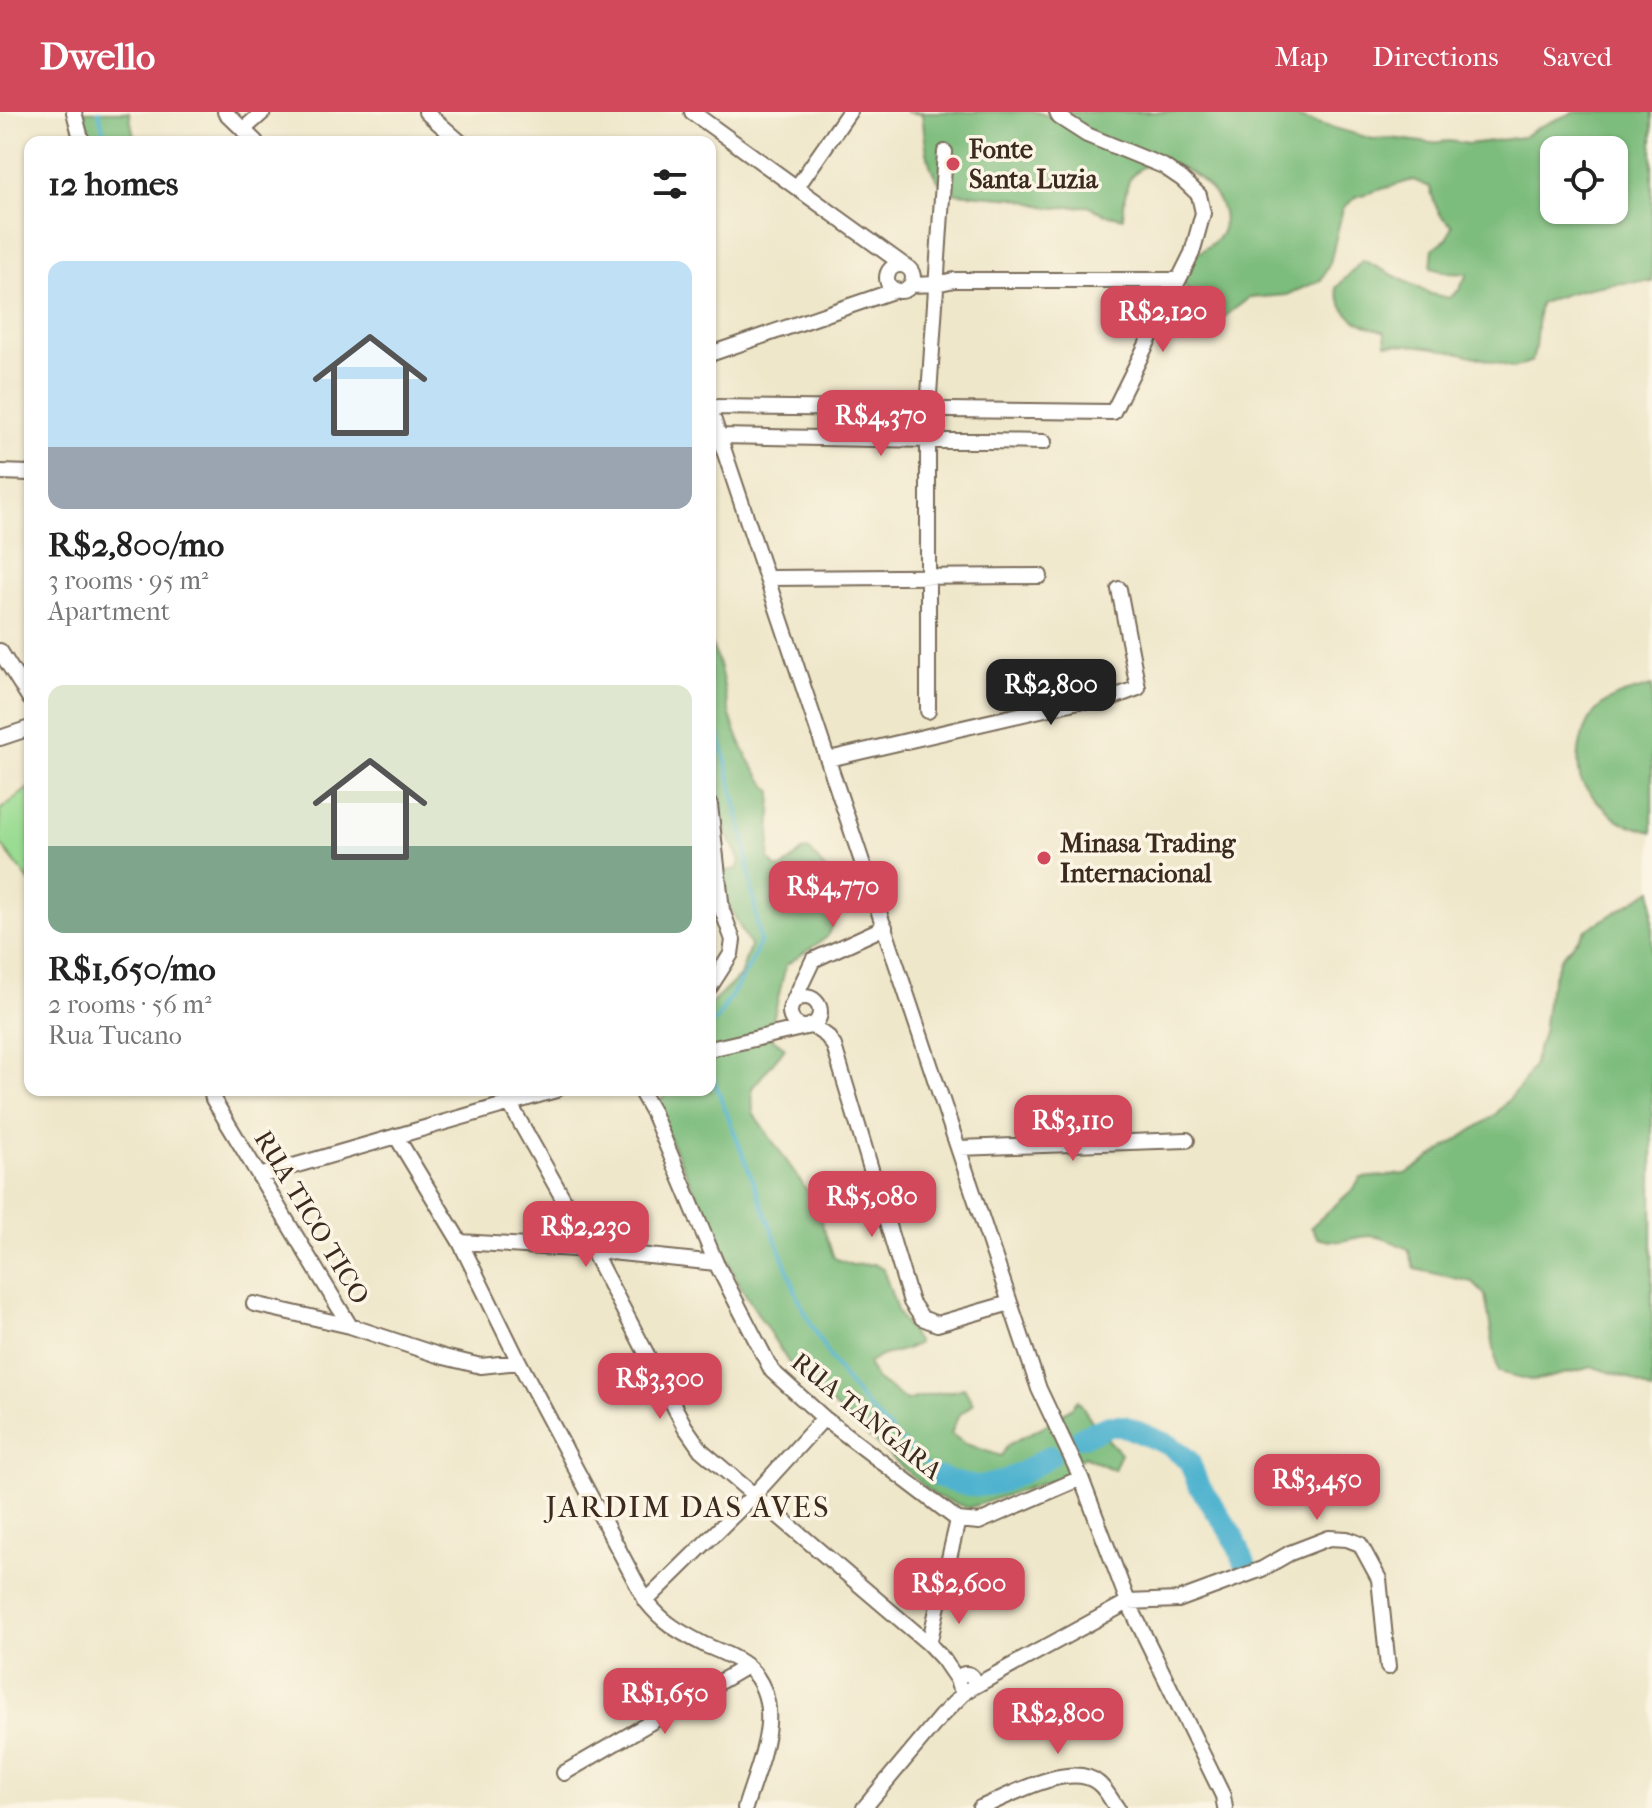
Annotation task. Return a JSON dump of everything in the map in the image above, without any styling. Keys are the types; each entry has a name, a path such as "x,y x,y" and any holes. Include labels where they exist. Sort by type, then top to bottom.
{"street":[{"path":"74,112 80,136"},
{"path":"225,112 250,136"},
{"path":"243,130 263,112"},
{"path":"426,112 453,136"},
{"path":"692,112 907,267 913,280 911,285"},
{"path":"797,187 849,112"},
{"path":"716,408 1113,412 1192,253 1203,213 1199,195 1163,166 1087,135 1059,117 1057,112"},
{"path":"928,711 928,410 945,152"},
{"path":"886,252 891,280"},
{"path":"716,352 869,299 891,280 900,265 937,279"},
{"path":"891,280 907,289 911,285 937,279 1178,280"},
{"path":"716,427 1039,1389 1081,1478 1128,1602 1224,1802"},
{"path":"719,436 1044,442"},
{"path":"0,472 24,473"},
{"path":"769,578 1040,576"},
{"path":"829,759 1079,701 1103,701 1138,688 1119,589"},
{"path":"0,651 24,689"},
{"path":"0,738 24,730"},
{"path":"716,912 733,940 731,954 716,978"},
{"path":"885,927 820,956 808,966 791,1007 795,1023 809,1026 827,1036 834,1046 911,1302 922,1318 937,1324 1010,1303"},
{"path":"716,1048 809,1026 816,1021 820,1010 814,1000 808,966"},
{"path":"765,1037 803,996 814,1000"},
{"name":"RUA TICO TICO","path":"212,1096 350,1326"},
{"path":"259,1176 396,1136 506,1096 685,1427 701,1450 929,1644 966,1682"},
{"name":"RUA TANGARA","path":"643,1096 716,1263 772,1371 824,1418 958,1520"},
{"path":"653,1113 654,1096"},
{"path":"396,1136 460,1242 519,1362 646,1601 660,1620 747,1666 763,1685 769,1705 768,1729 745,1808"},
{"path":"959,1148 1187,1140"},
{"path":"460,1242 592,1250 716,1263"},
{"path":"254,1304 350,1326 481,1366 519,1362"},
{"path":"646,1601 755,1494 824,1418"},
{"path":"942,1658 939,1633 942,1597 958,1520 979,1522 1081,1478"},
{"path":"864,1808 966,1682 989,1679 1128,1602 1178,1600 1262,1569 1290,1553 1329,1538 1347,1539 1360,1544 1379,1579 1388,1667"},
{"path":"929,1644 942,1597"},
{"path":"905,1625 935,1617"},
{"path":"564,1773 747,1666"},
{"path":"980,1808 1064,1774 1084,1775 1098,1783 1117,1808"}],"green space":[{"path":"71,112 129,112 134,136 77,136"},
{"path":"906,112 1037,112 1048,116 1063,112 1289,112 1299,118 1373,139 1468,144 1523,137 1574,112 1652,112 1652,282 1594,287 1540,304 1532,361 1514,368 1451,351 1386,344 1385,332 1353,318 1339,299 1336,288 1363,260 1431,294 1449,298 1459,290 1467,274 1431,268 1433,248 1448,238 1452,225 1440,214 1430,187 1413,180 1358,196 1343,208 1330,263 1321,280 1287,295 1249,298 1220,320 1198,304 1182,281 1188,263 1220,236 1224,222 1213,192 1186,170 1169,164 1154,164 1140,169 1127,185 1123,218 1088,206 1051,208 1015,198 956,193 938,180 926,148 922,114"},
{"path":"716,656 730,715 742,747 772,792 769,859 776,868 783,868 802,851 810,850 827,872 836,916 827,937 786,965 769,1036 785,1048 752,1088 753,1113 813,1199 834,1258 852,1265 875,1264 883,1269 898,1313 918,1343 868,1363 876,1379 907,1401 964,1388 973,1404 958,1416 951,1434 966,1444 1001,1456 1008,1445 1044,1426 1078,1400 1096,1427 1121,1453 1114,1470 1084,1456 1062,1477 968,1508 935,1496 794,1371 739,1284 663,1125 660,1100 665,1096 716,1096 716,999 740,976 750,946 717,883 718,872 737,869 740,861 720,819 716,802"},
{"path":"1652,686 1652,833 1622,822 1598,802 1582,782 1578,758 1584,730 1600,707 1618,696"},
{"path":"24,792 24,874 0,843 0,810"},
{"path":"1652,890 1652,1391 1629,1378 1593,1367 1534,1381 1498,1372 1485,1295 1472,1282 1415,1269 1408,1249 1385,1239 1370,1236 1327,1240 1318,1238 1311,1227 1361,1178 1406,1174 1495,1115 1521,1086 1532,1068 1543,1032 1548,995 1560,959 1586,930"}],"waterway":[{"path":"99,112 105,136"},
{"path":"716,726 745,843 760,942 716,1021"},
{"path":"716,1085 800,1302 822,1344 841,1374 869,1408 940,1477"},
{"path":"1081,1437 1109,1426 1124,1426 1171,1446 1189,1461 1198,1484 1233,1536 1246,1566"},
{"path":"940,1477 970,1486 997,1483 1050,1456"}],"place":[{"name":"Fonte Santa Luzia","path":"953,164"},
{"name":"Minasa Trading Internacional","path":"1044,858"}],"district":[{"name":"JARDIM DAS AVES","path":"688,1507"}]}
